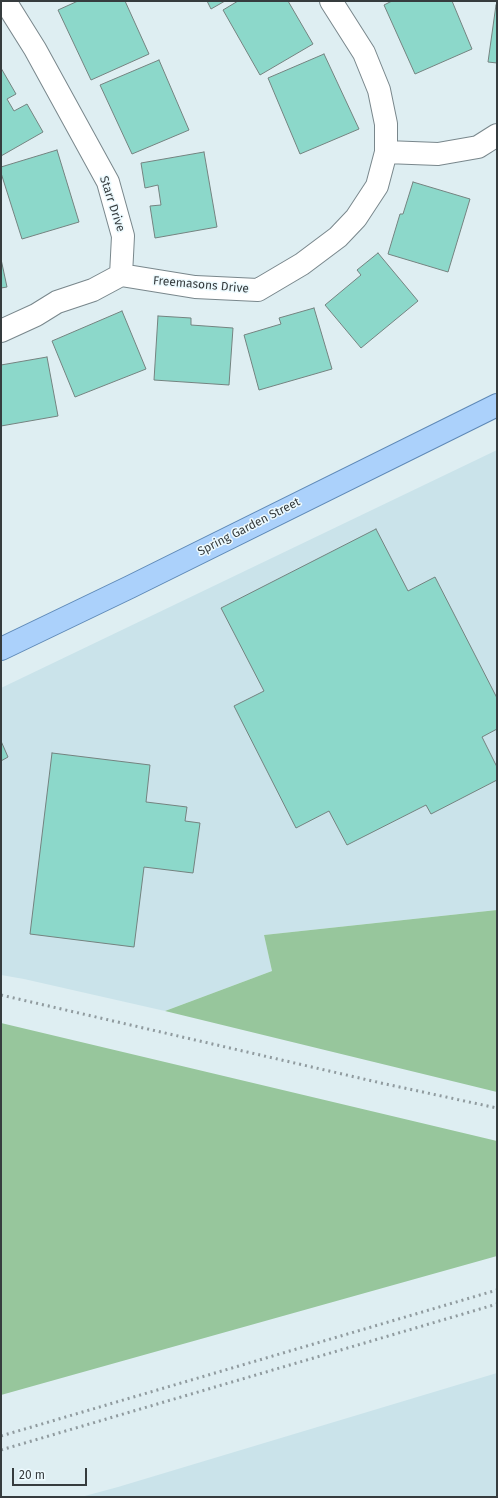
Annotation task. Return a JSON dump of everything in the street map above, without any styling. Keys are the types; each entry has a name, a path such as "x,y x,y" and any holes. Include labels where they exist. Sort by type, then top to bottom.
{"main road":[{"name":"Spring Garden Street","path":"1,648 178,564 336,483 497,405"}],"street":[{"name":"Starr Drive","path":"5,1 35,49 108,182 123,236 121,275"},
{"name":"Freemasons Drive","path":"121,275 195,287 258,290 302,264 338,237 356,218 377,186 386,152 386,124 380,90 364,53 331,1"},
{"path":"386,152 438,154 478,147 497,135"},
{"path":"1,331 36,316 57,302 93,290 121,275"}],"shaded area":[{"path":"497,450 497,910 264,935 272,971 165,1011 1,975 1,688"},
{"path":"497,1373 497,1497 81,1497 118,1487"}],"green space":[{"path":"497,910 497,1092 165,1011 272,971 264,935"},
{"path":"1,1023 497,1141 497,1256 1,1395"}],"building":[{"path":"78,1 125,1 149,54 91,80 58,10"},
{"path":"207,1 225,1 211,9"},
{"path":"238,1 288,1 313,44 260,75 223,10"},
{"path":"392,1 452,1 472,49 415,74 384,5"},
{"path":"497,5 497,63 488,62"},
{"path":"324,54 359,129 300,154 268,78"},
{"path":"159,60 189,130 132,154 100,85"},
{"path":"1,68 16,94 7,99 14,111 27,104 43,132 1,156"},
{"path":"57,150 79,222 22,239 1,173 1,167"},
{"path":"204,152 217,227 155,238 150,206 161,205 158,185 145,188 141,163"},
{"path":"413,182 470,199 448,272 388,254 400,214 403,214"},
{"path":"378,253 418,301 361,348 325,305 361,275 357,270"},
{"path":"1,259 7,287 1,288"},
{"path":"314,308 332,369 259,390 244,335 281,324 279,318"},
{"path":"122,311 146,369 75,397 52,341"},
{"path":"158,316 191,318 191,325 233,328 229,385 154,380"},
{"path":"47,357 58,416 1,426 1,365"},
{"path":"376,529 408,591 435,577 497,698 497,729 482,737 497,767 497,780 431,814 426,805 347,845 329,811 296,828 234,706 264,691 221,608"},
{"path":"1,741 8,757 1,761"},
{"path":"52,753 150,765 146,802 187,807 185,821 200,823 193,873 144,867 134,947 30,934"}],"railway":[{"path":"1,995 381,1083 497,1108"},
{"path":"1,1436 497,1290"},
{"path":"1,1450 497,1304"}]}
